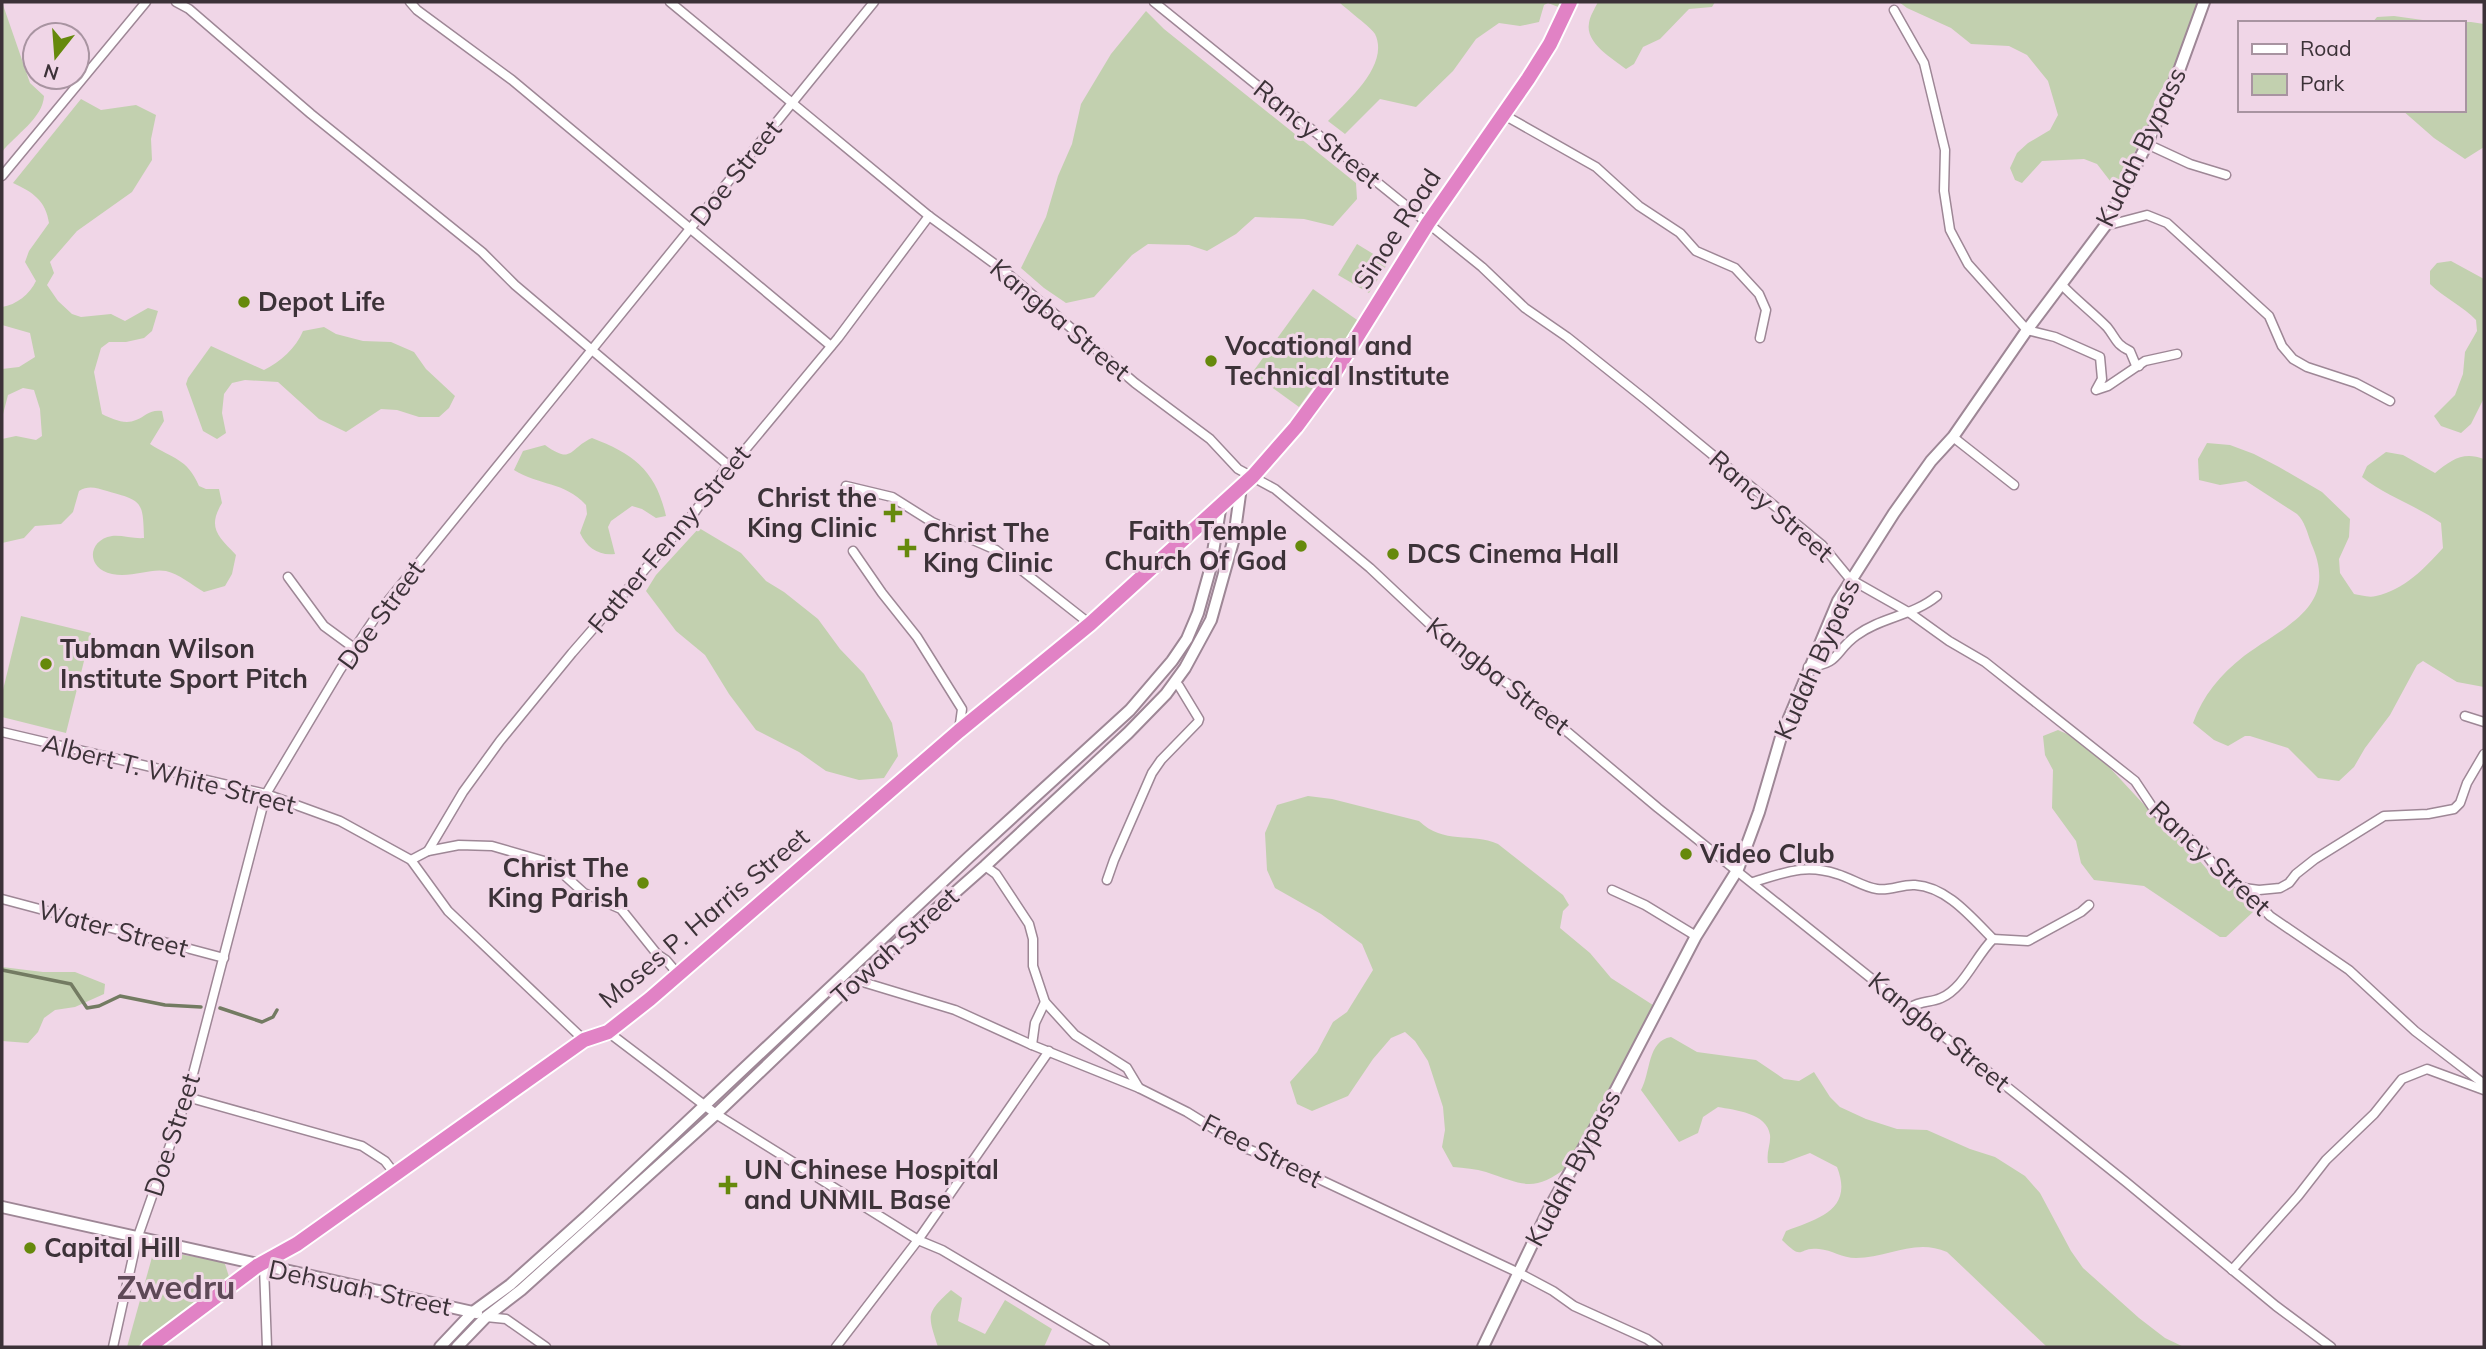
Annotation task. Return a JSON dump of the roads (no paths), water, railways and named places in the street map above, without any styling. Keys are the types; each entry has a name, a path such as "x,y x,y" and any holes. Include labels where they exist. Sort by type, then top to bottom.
{"highway":[{"name":"Sinoe Road","path":"1253,476 1296,427 1327,385 1428,223 1550,44 1570,2"},
{"name":"Moses P. Harris Street","path":"149,1347 584,1040 608,1032 959,731 1090,624 1253,476"}],"street":[{"path":"2,176 146,2"},
{"path":"176,2 189,9 317,118 482,252 516,285 728,465"},
{"path":"410,2 459,43 512,80 831,346"},
{"name":"Kangba Street","path":"670,2 929,216 1007,272 1135,383 1210,439 1238,469 1275,489 1370,568 1453,646 1521,693 1658,807 2331,1347"},
{"name":"Doe Street","path":"113,1347 137,1239 187,1097 266,794 354,648 410,572 874,2"},
{"name":"Rancy Street","path":"1154,2 1482,267 1525,309 1567,337 1822,545 1850,579 1910,613 1985,662 2135,781 2155,811 2202,849 2216,868 2244,888 2270,916 2349,970 2415,1031 2484,1084"},
{"name":"Kudah Bypass","path":"1483,1347 1550,1207 1608,1105 1696,936 1738,870 1759,812 1781,737 1808,667 1838,601 1850,579 1931,461 1952,437 2105,226 2147,144 2180,68 2204,2"},
{"path":"1894,10 1924,63 1945,150 1944,191 1950,230 1968,264 2027,330 2055,337 2100,357 2102,379 2096,390 2108,386 2145,361 2177,354"},
{"path":"1504,115 1596,167 1639,206 1680,233 1696,251 1735,268 1759,294 1766,310 1760,338"},
{"path":"2147,144 2190,164 2226,175"},
{"path":"2105,226 2147,215 2167,223 2269,316 2282,346 2293,359 2307,367 2356,383 2390,401"},
{"name":"Father Fenny Street","path":"428,851 463,792 500,741 572,653 695,513 728,465 746,450 831,346 929,216"},
{"path":"2061,284 2108,329 2117,344 2130,351 2134,363 2138,366"},
{"path":"1952,437 2014,485"},
{"path":"846,486 892,498 932,522 996,550 1090,624"},
{"name":"Towah Street","path":"457,1347 486,1317 522,1290 716,1114 856,979 985,866 1144,717 1185,668 1211,620 1234,538 1241,487"},
{"name":"Towah Street","path":"440,1347 473,1312 510,1285 587,1216 1116,723 1153,683 1187,639 1198,612 1217,540 1222,504"},
{"path":"853,551 917,637 962,709 959,731"},
{"path":"288,577 324,626 354,648"},
{"path":"1808,667 1829,663 1849,640 1866,629 1910,613 1937,596"},
{"path":"1107,880 1152,773 1198,722 1199,719 1179,686"},
{"path":"2465,716 2484,722"},
{"name":"Albert T. White Street","path":"2,732 266,794 340,821 411,860 448,911 584,1040"},
{"path":"2244,888 2280,888 2315,859 2384,816 2398,813 2428,814 2454,808 2460,803 2467,783 2484,754"},
{"path":"411,860 428,851 459,845 492,846 551,863 583,893 621,909 657,954 678,974"},
{"path":"985,866 996,874 1029,924 1033,939 1033,966 1045,1002 1076,1035 1127,1068 1139,1088"},
{"path":"1753,882 1804,867 1836,873 1877,889 1890,890 1911,884 1932,887 1958,905 1993,939 2028,941 2089,905"},
{"path":"1612,890 1646,905 1696,936"},
{"name":"Water Street","path":"2,899 225,958"},
{"path":"1909,1007 1921,1001 1940,998 1961,983 1979,953 1993,939"},
{"name":"Free Street","path":"856,979 955,1010 1032,1045 1139,1088 1187,1112 1245,1148 1289,1165 1519,1273 1574,1306 1647,1339 1658,1347"},
{"path":"1032,1045 1035,1023 1045,1002"},
{"path":"608,1032 716,1114 918,1240 942,1250 1105,1347"},
{"path":"836,1347 918,1240 1049,1051"},
{"path":"2232,1270 2298,1196 2326,1160 2374,1114 2402,1079 2427,1069 2484,1090"},
{"path":"187,1097 362,1146 385,1161 395,1174"},
{"name":"Dehsuah Street","path":"2,1207 486,1317 506,1319 546,1347"},
{"path":"261,1266 267,1347"}],"waterway":[{"path":"2,970 71,984 87,1008 99,1006 120,996 165,1005 201,1007"},
{"path":"220,1008 262,1022 273,1017 277,1010"}],"place":[{"name":"Depot Life","path":"244,302"},
{"name":"Vocational and Technical Institute","path":"1211,361"},
{"name":"Christ the King Clinic","path":"893,513"},
{"name":"Faith Temple Church Of God","path":"1301,546"},
{"name":"Christ The King Clinic","path":"907,548"},
{"name":"DCS Cinema Hall","path":"1393,554"},
{"name":"Tubman Wilson Institute Sport Pitch","path":"46,664"},
{"name":"Video Club","path":"1686,854"},
{"name":"Christ The King Parish","path":"643,883"},
{"name":"UN Chinese Hospital and UNMIL Base","path":"728,1185"},
{"name":"Capital Hill","path":"30,1248"}],"district":[{"name":"Zwedru","path":"176,1287"}]}
